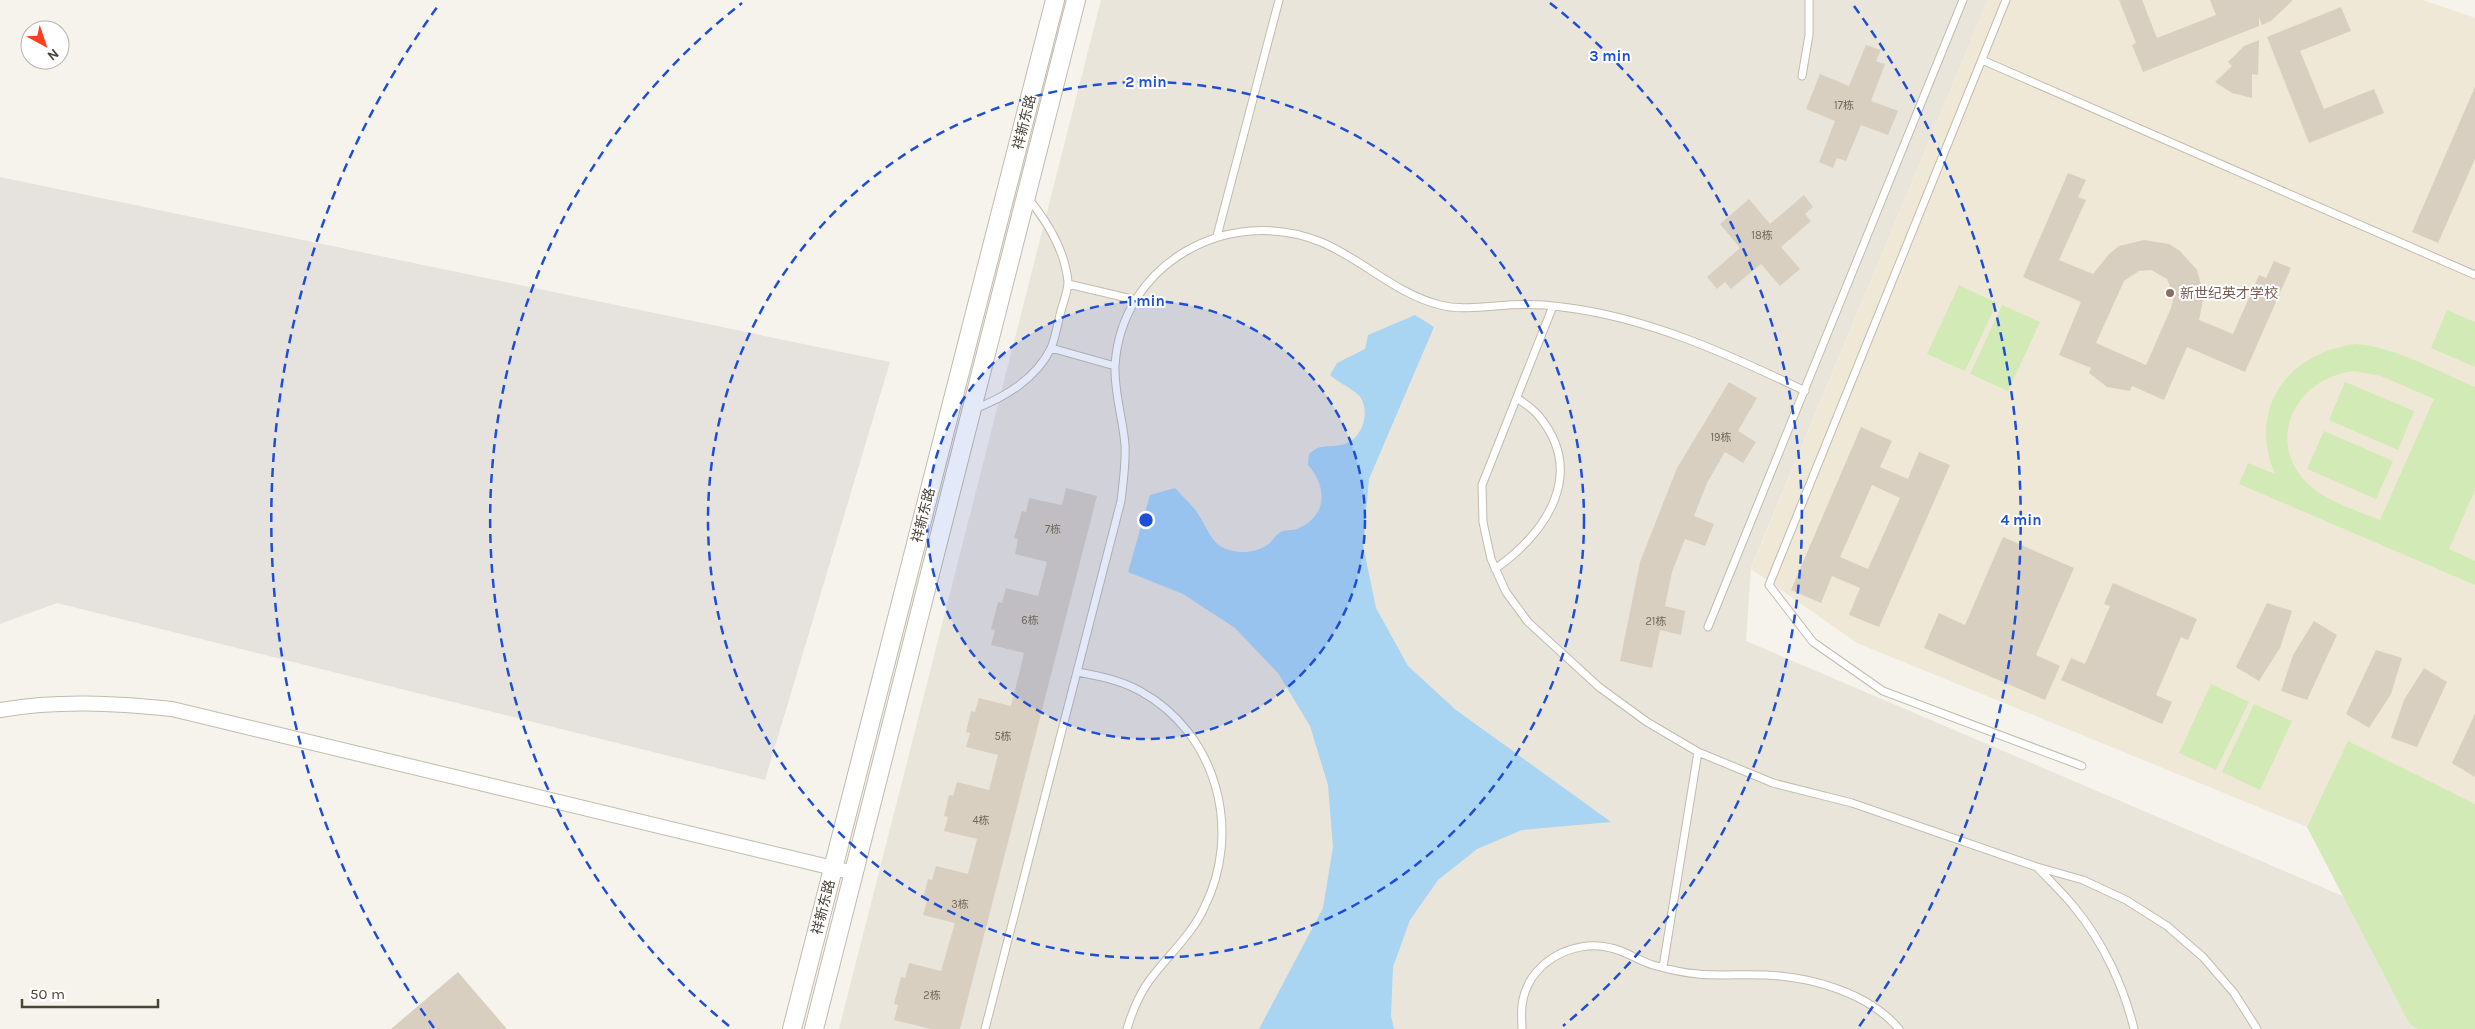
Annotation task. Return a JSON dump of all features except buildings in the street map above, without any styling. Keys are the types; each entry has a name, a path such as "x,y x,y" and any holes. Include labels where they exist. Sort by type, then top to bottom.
{"street":[{"name":"祥新东路","path":"792,1029 1055,0"},
{"name":"祥新东路","path":"814,1029 1076,0"},
{"path":"0,710 34,704 102,702 172,708 854,873"}],"lane":[{"path":"1217,236 1279,0"},
{"path":"1802,76 1809,36 1809,0"},
{"path":"1708,628 1963,0"},
{"path":"2006,0 1769,585 1813,642 1883,690 2082,766"},
{"path":"1982,60 2475,275"},
{"path":"972,410 988,404 1017,387 1041,362 1051,348 1068,284 1058,246 1050,228 1026,196"},
{"path":"985,1029 1121,501 1125,445 1116,392 1115,366 1118,343 1125,321 1136,300 1157,272 1185,250 1217,236 1261,230 1288,232 1322,242 1416,297 1442,306 1470,309 1498,306 1553,306 1604,314 1673,334 1740,360 1804,391"},
{"path":"1068,284 1136,300"},
{"path":"1553,306 1482,485 1483,522 1495,569 1506,592 1528,622 1599,687 1646,722 1698,752 1773,783 1852,803 2037,867 2083,880 2126,900 2167,926 2203,957 2234,993 2257,1029"},
{"path":"1051,348 1115,366"},
{"path":"1495,569 1517,553 1536,533 1550,510 1560,484 1559,459 1551,435 1537,414 1517,398"},
{"path":"1078,672 1110,678 1140,690 1172,714 1188,732 1206,759 1217,789 1223,821 1222,853 1215,882 1204,909 1188,934 1148,982 1132,1012 1127,1029"},
{"path":"1663,967 1698,752"},
{"path":"2037,867 2076,909 2107,957 2130,1010 2134,1029"},
{"path":"1522,1029 1522,1006 1529,983 1544,963 1564,950 1587,945 1611,948 1663,967 1697,974 1769,976 1820,984 1870,1003 1891,1019 1899,1029"}],"shaded area":[{"path":"1101,0 1988,0 1751,568 1746,641 2343,896 2410,1025 2418,1029 839,1029"},
{"name":"新世纪英才学校","path":"1988,0 2423,0 2475,18 2475,804 2348,742 2307,827 1857,643 1751,569"},
{"path":"0,177 890,362 765,780 57,603 0,624"}],"green space":[{"path":"1959,285 1997,303 1965,371 1927,354"},
{"path":"2002,305 2040,322 2008,391 1970,374"},
{"path":"2447,310 2475,322 2475,367 2431,348"},
{"path":"2356,344 2372,346 2402,355 2475,387 2475,490 2449,549 2475,561 2475,585 2239,484 2248,463 2275,474 2268,450 2266,427 2270,406 2280,387 2293,371 2311,359 2332,349","holes":["2354,371 2381,376 2434,399 2380,520 2331,500 2313,489 2294,465 2288,447 2288,429 2293,412 2303,397 2317,385 2334,376"]},
{"path":"2345,382 2414,411 2398,450 2329,420"},
{"path":"2324,431 2393,461 2376,499 2307,469"},
{"path":"2211,684 2249,702 2216,770 2179,753"},
{"path":"2254,704 2292,721 2260,790 2222,772"},
{"path":"2348,741 2475,804 2475,1029 2418,1029 2410,1025 2307,827"}],"water":[{"path":"1415,315 1434,327 1369,479 1363,545 1376,608 1408,666 1456,710 1611,822 1522,830 1477,849 1438,880 1410,920 1393,967 1391,1016 1394,1029 1259,1029 1323,908 1333,847 1328,785 1310,726 1278,673 1235,628 1183,594 1128,572 1150,495 1175,488 1198,513 1213,539 1226,549 1236,552 1247,552 1263,548 1281,532 1297,529 1315,516 1322,500 1319,482 1308,465 1309,454 1318,448 1345,444 1351,441 1356,437 1363,425 1365,411 1361,398 1330,375 1337,363 1365,349 1368,335"}],"place":[{"name":"新世纪英才学校","path":"2170,293"}]}
